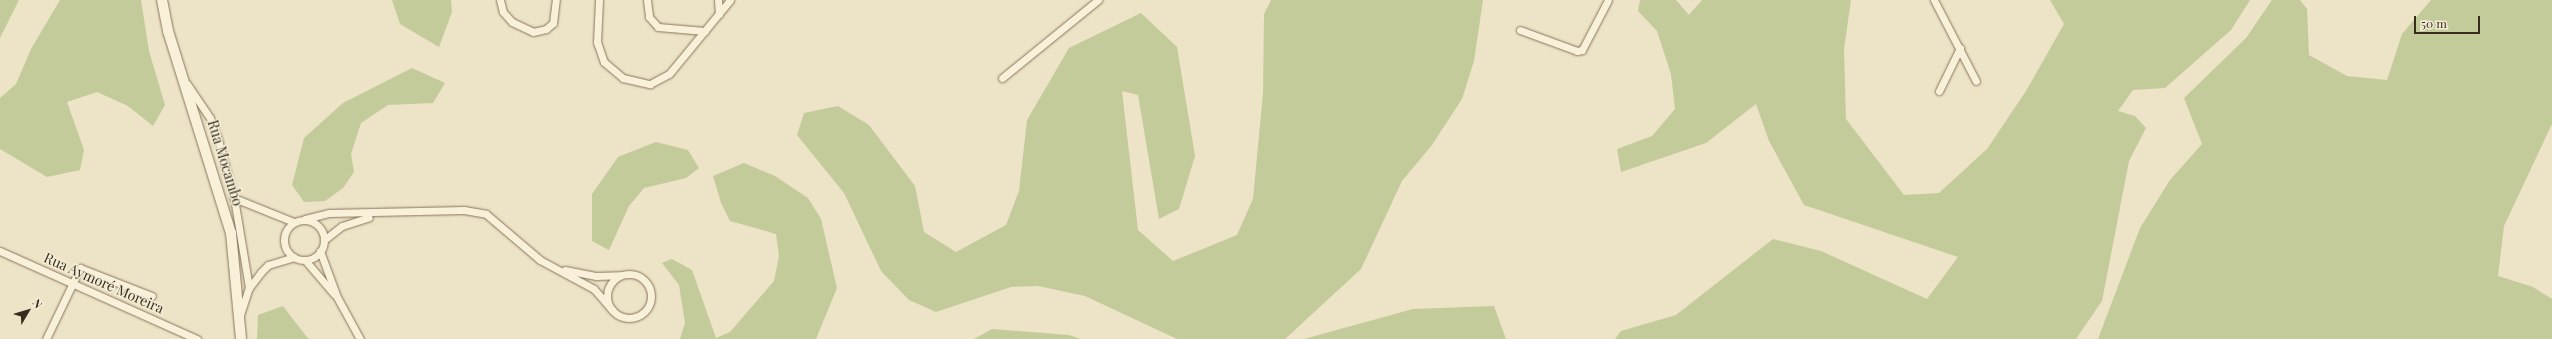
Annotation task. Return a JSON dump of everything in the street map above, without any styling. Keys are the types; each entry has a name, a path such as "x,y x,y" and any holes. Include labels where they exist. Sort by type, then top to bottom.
{"main road":[{"name":"Rua Mocambo","path":"162,0 184,80 231,233 241,339"}],"street":[{"path":"500,0 503,12 512,22 533,32 546,29 553,23 556,0"},
{"path":"599,0 599,51 622,78 638,83 654,83 665,79 730,0"},
{"path":"647,0 648,17 658,27 705,31"},
{"path":"718,0 720,14"},
{"path":"1002,78 1098,0"},
{"path":"1520,30 1577,51 1582,50 1608,0"},
{"path":"1934,0 1976,81"},
{"path":"1939,91 1960,48"},
{"path":"184,80 210,118 234,198 249,288"},
{"path":"234,198 294,222"},
{"path":"294,257 284,242 286,230 294,222 329,213 375,215 464,210 486,214 540,260 594,289 612,310 633,318 649,305 647,284 636,276 590,275 557,268"},
{"path":"305,260 320,251 324,240 352,221 375,215"},
{"path":"305,219 320,228 324,240"},
{"name":"Rua Aymoré Moreira","path":"0,251 197,339"},
{"path":"320,251 337,297 360,339"},
{"path":"239,317 249,288 268,265 294,257 305,260 337,297"},
{"path":"46,339 71,283 80,268 85,267 152,296"},
{"path":"612,310 608,289 623,275"}],"green space":[{"path":"0,0 19,0 0,38"},
{"path":"60,0 141,0 149,51 165,105 153,126 128,106 97,92 67,102 84,150 80,170 47,177 0,149 0,98 16,84 31,49"},
{"path":"392,0 451,0 452,12 439,47 400,24"},
{"path":"1271,0 1483,0 1474,61 1462,99 1432,145 1402,181 1361,269 1285,339 1177,339 1085,296 1038,286 1011,287 936,312 909,300 881,271 844,193 797,135 804,113 838,106 869,125 915,186 924,232 956,252 1006,225 1019,191 1027,120 1069,48 1141,13 1177,47 1195,156 1179,209 1159,219 1138,95 1122,91 1138,230 1173,261 1237,235 1253,199 1263,93 1264,14"},
{"path":"1640,0 1676,0 1689,15 1702,0 1851,0 1844,49 1846,119 1904,195 1939,193 1987,149 2026,91 2064,24 2050,0 2250,0 2231,30 2165,88 2133,90 2118,111 2135,116 2146,128 2129,161 2102,301 2076,339 1615,339 1621,331 1676,315 1773,239 1821,251 1927,299 1958,257 1804,205 1769,141 1756,104 1706,143 1621,172 1617,149 1652,136 1675,109 1671,74 1657,31 1638,11"},
{"path":"2272,0 2300,0 2307,9 2309,55 2347,76 2387,80 2402,34 2431,0 2552,0 2552,124 2504,226 2498,276 2533,287 2552,299 2552,339 2098,339 2140,228 2170,180 2202,144 2184,98 2246,38"},
{"path":"412,68 445,83 433,103 388,105 361,123 351,154 354,172 343,188 325,201 304,202 292,185 304,138 343,103"},
{"path":"656,142 688,150 699,168 686,178 644,188 629,206 609,250 592,241 592,194 618,157"},
{"path":"744,163 775,176 808,198 821,219 837,288 816,339 680,339 685,323 679,285 662,263 672,259 692,270 716,338 730,332 774,281 779,256 776,234 730,221 721,203 713,176"},
{"path":"283,306 309,339 257,339 258,315"},
{"path":"1494,306 1506,339 1304,339 1413,309"},
{"path":"992,329 1069,335 1081,339 974,339"}]}
